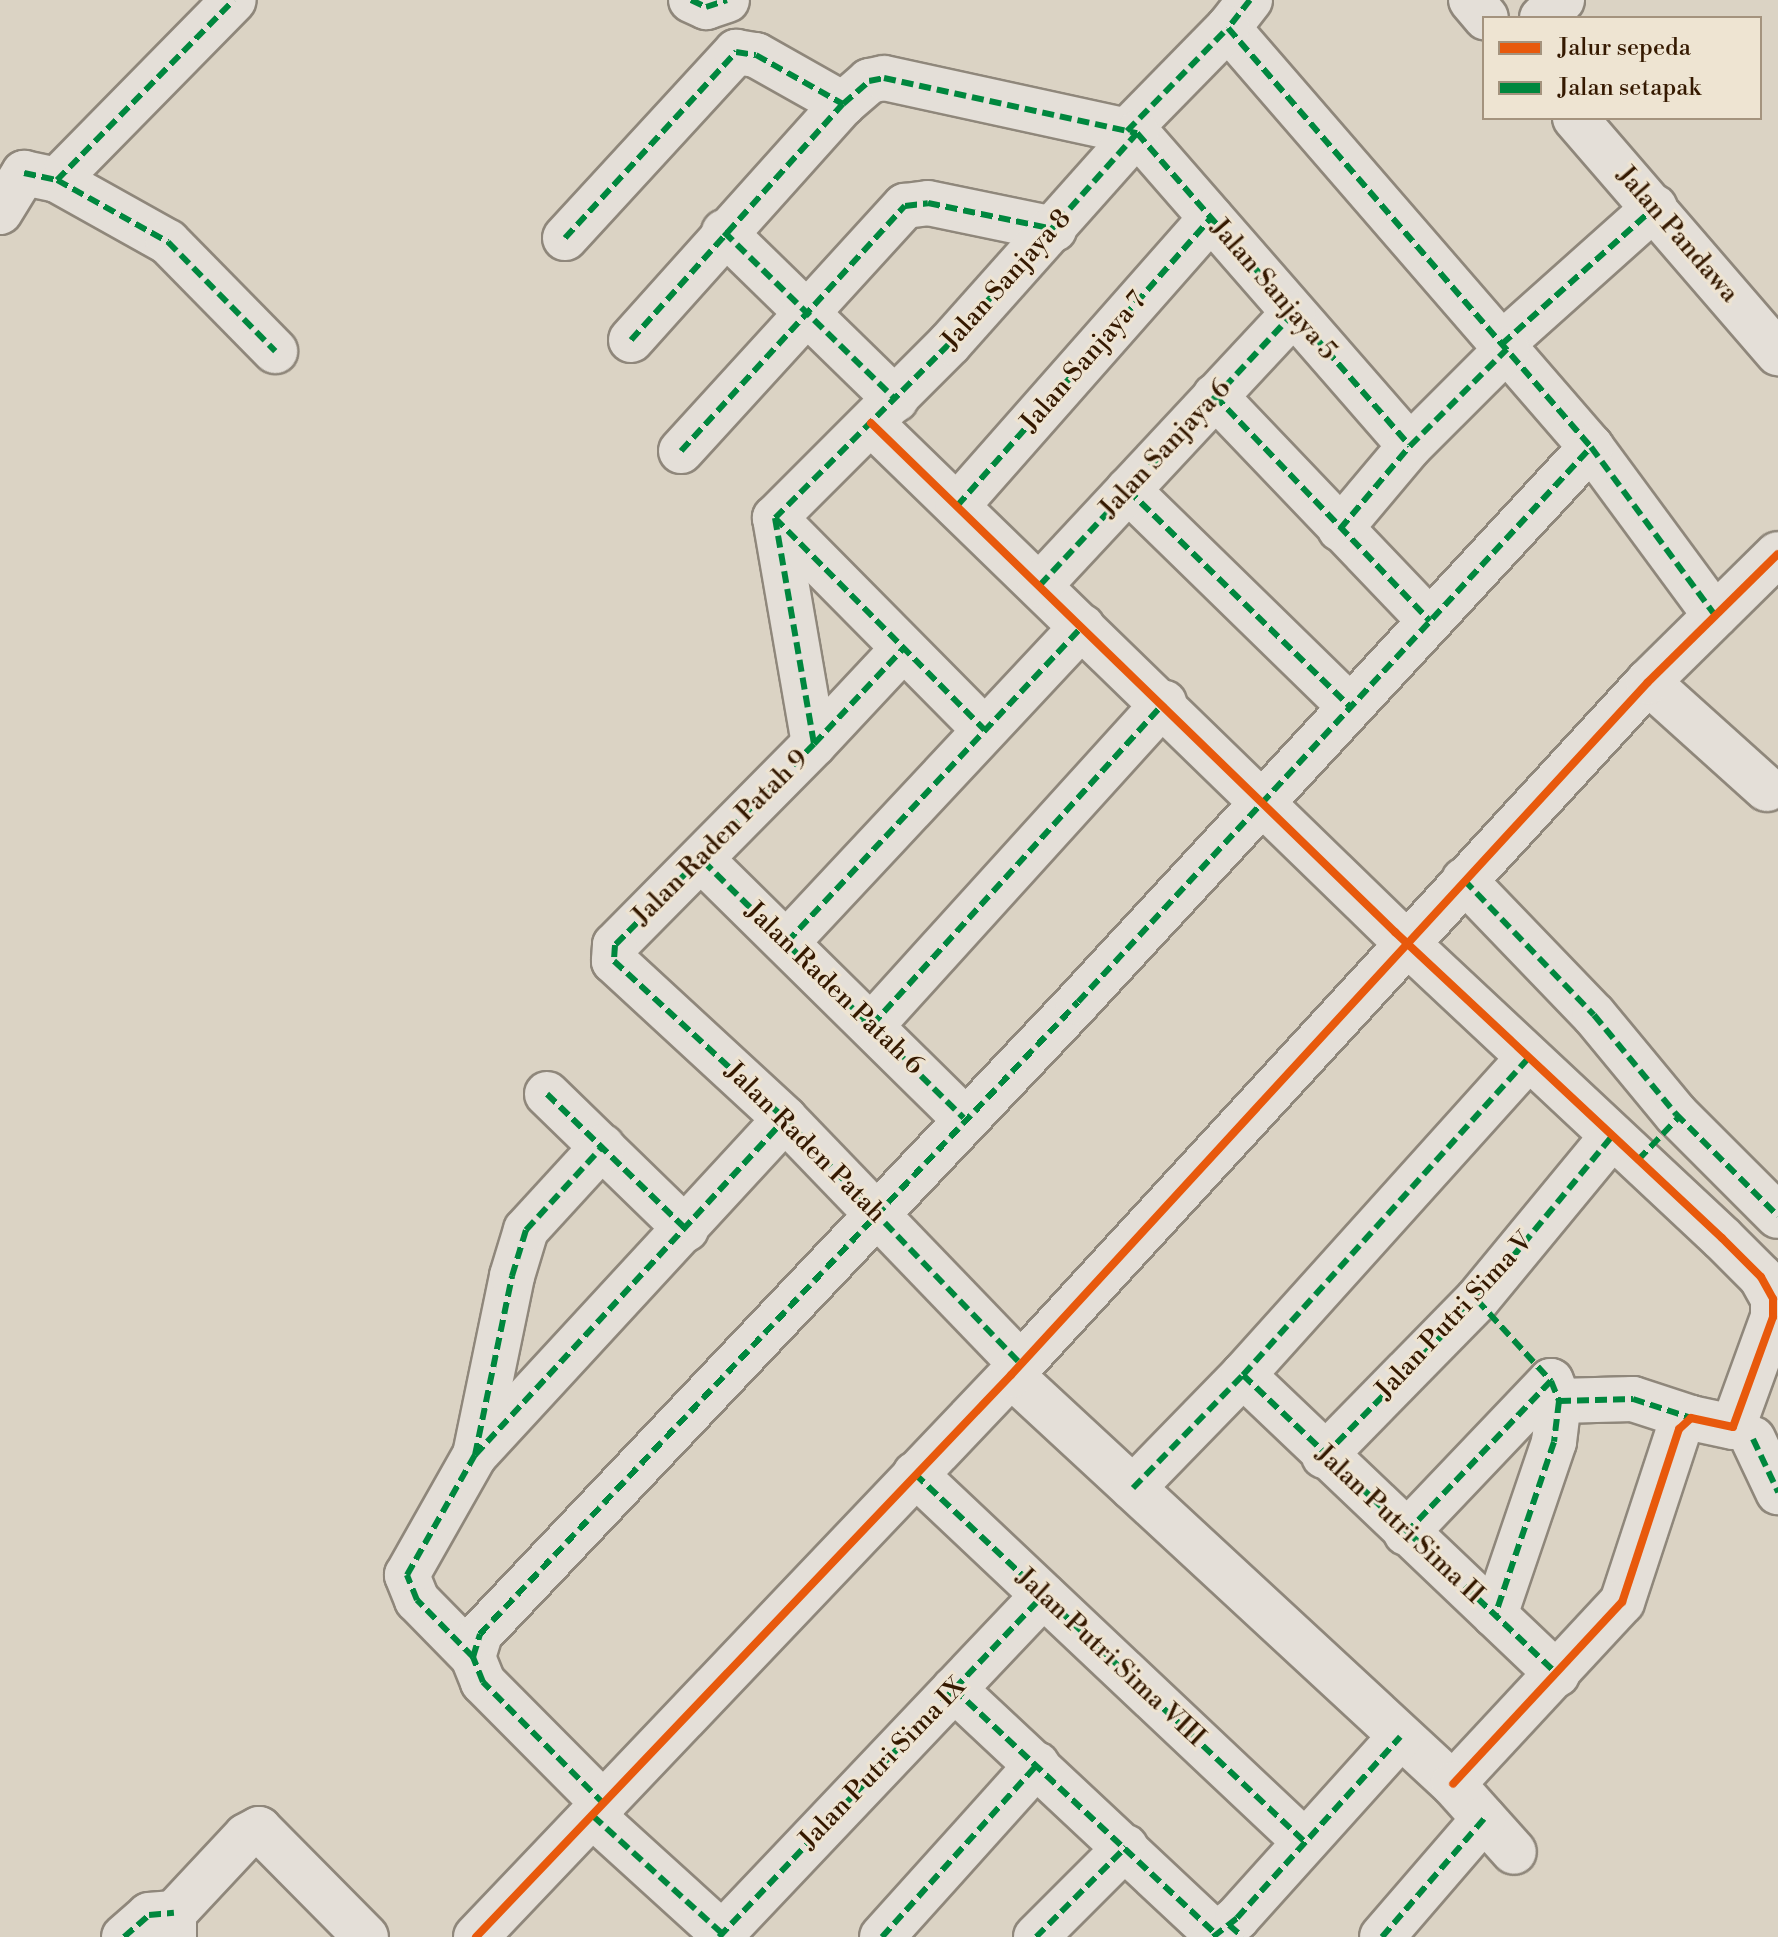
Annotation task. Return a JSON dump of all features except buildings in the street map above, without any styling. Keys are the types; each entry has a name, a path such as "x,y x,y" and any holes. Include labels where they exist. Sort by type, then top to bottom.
{"street":[{"path":"0,212 27,168 234,0"},
{"path":"691,0 706,7 727,0"},
{"path":"1471,0 1484,16"},
{"path":"1544,16 1562,0"},
{"path":"1239,14 1505,346 1591,447 1715,615"},
{"name":"Jalan Sanjaya 8","path":"884,411 1054,229 1132,132 1239,14"},
{"path":"565,238 736,52 756,55 843,104"},
{"path":"631,340 724,232 843,104 869,81 884,78 1132,132"},
{"name":"Jalan Pandawa","path":"1577,120 1778,353"},
{"name":"Jalan Sanjaya 5","path":"1132,132 1410,446"},
{"path":"27,168 168,242 275,351"},
{"path":"681,451 905,206 915,202 1054,229"},
{"path":"1340,529 1410,446 1505,346 1655,207"},
{"name":"Jalan Sanjaya 7","path":"957,506 1211,218"},
{"path":"724,232 807,311 957,506 1528,1058 1761,1277 1773,1299 1773,1317 1733,1427 1691,1418 1633,1399 1555,1391 1406,1533"},
{"name":"Jalan Sanjaya 6","path":"1040,585 1293,314"},
{"path":"1215,396 1430,621"},
{"path":"884,411 775,518 902,650 985,730"},
{"path":"473,1657 480,1634 1264,800 1591,447"},
{"path":"1128,490 1350,707"},
{"name":"Jalan Raden Patah 9","path":"612,954 615,945 703,861 814,744 775,518"},
{"path":"476,1937 915,1474 1009,1358 1408,942 1648,682 1778,554"},
{"path":"787,942 1082,627"},
{"path":"814,744 902,650"},
{"path":"1648,682 1767,789"},
{"path":"872,1025 1164,703"},
{"name":"Jalan Raden Patah 6","path":"703,861 964,1118"},
{"path":"1464,880 1594,1015 1679,1117 1778,1216"},
{"name":"Jalan Raden Patah","path":"612,954 614,961 785,1119 877,1213 1133,1488 1453,1784 1514,1852"},
{"path":"1133,1488 1243,1375 1528,1058"},
{"path":"547,1094 686,1229"},
{"name":"Jalan Putri Sima V","path":"1324,1456 1625,1148 1679,1117"},
{"path":"722,1936 598,1810 483,1682 473,1657 417,1600 407,1575 475,1455 785,1119"},
{"path":"475,1455 512,1276 526,1230 602,1147"},
{"name":"Jalan Putri Sima II","path":"1243,1375 1324,1456 1557,1674"},
{"path":"1495,1615 1554,1442 1555,1391"},
{"path":"1453,1784 1622,1602 1679,1429 1691,1418"},
{"path":"1753,1439 1778,1492"},
{"name":"Jalan Putri Sima VIII","path":"915,1474 1305,1842"},
{"name":"Jalan Putri Sima IX","path":"722,1936 1043,1595"},
{"path":"954,1689 1126,1847 1226,1933 1400,1737"},
{"path":"882,1937 1037,1765"},
{"path":"1382,1937 1484,1819"},
{"path":"124,1937 149,1915 174,1925 246,1836 259,1829 366,1937"},
{"path":"1036,1937 1126,1847"}],"marked path":[{"path":"24,173 57,180 234,0"},
{"path":"691,0 706,7 727,0"},
{"path":"1250,0 1228,28 1591,447 1715,615"},
{"path":"1127,131 1228,28"},
{"path":"565,238 736,52 756,55 843,104"},
{"path":"631,340 843,104 869,81 884,78 1137,133 1410,446"},
{"path":"775,518 950,343 1137,133"},
{"path":"57,180 168,242 275,351"},
{"path":"681,451 905,206 928,203 1054,229"},
{"path":"1502,344 1655,207"},
{"path":"957,506 1211,218"},
{"path":"724,232 896,400"},
{"path":"1040,585 1293,314"},
{"path":"1340,529 1410,446 1507,349"},
{"path":"1215,396 1430,621"},
{"path":"604,1804 483,1682 473,1657 480,1634 1078,1002 1591,447"},
{"path":"1128,490 1350,707"},
{"path":"775,518 814,744 615,945 614,961 785,1119 1021,1364"},
{"path":"775,518 985,730"},
{"path":"787,942 1082,627"},
{"path":"814,744 902,650"},
{"path":"872,1025 1164,703"},
{"path":"703,861 964,1118"},
{"path":"1464,880 1594,1015 1676,1114 1778,1216"},
{"path":"1133,1488 1243,1375 1528,1058"},
{"path":"547,1094 686,1229"},
{"path":"1638,1160 1679,1117"},
{"path":"475,1455 785,1119"},
{"path":"1324,1456 1477,1300 1612,1136"},
{"path":"473,1657 417,1600 407,1575 475,1455 512,1276 526,1230 602,1147"},
{"path":"1477,1300 1551,1381 1559,1401 1554,1442 1495,1615"},
{"path":"1243,1375 1557,1674"},
{"path":"1406,1533 1551,1381"},
{"path":"1559,1401 1633,1399 1691,1418"},
{"path":"1753,1439 1778,1492"},
{"path":"915,1474 1305,1842"},
{"path":"719,1937 1043,1595"},
{"path":"954,1689 1217,1935"},
{"path":"1213,1937 1237,1918 1400,1737"},
{"path":"882,1937 1037,1765"},
{"path":"593,1816 726,1937"},
{"path":"1382,1937 1484,1819"},
{"path":"1036,1937 1126,1847"},
{"path":"124,1937 149,1915 174,1913"},
{"path":"1229,1925 1243,1937"}],"cycle path":[{"path":"871,423 1395,932 1722,1238 1761,1277 1773,1299 1773,1317 1733,1427 1691,1418 1679,1429 1622,1602 1453,1784"},
{"path":"476,1937 1011,1375 1648,682 1778,554"}]}
